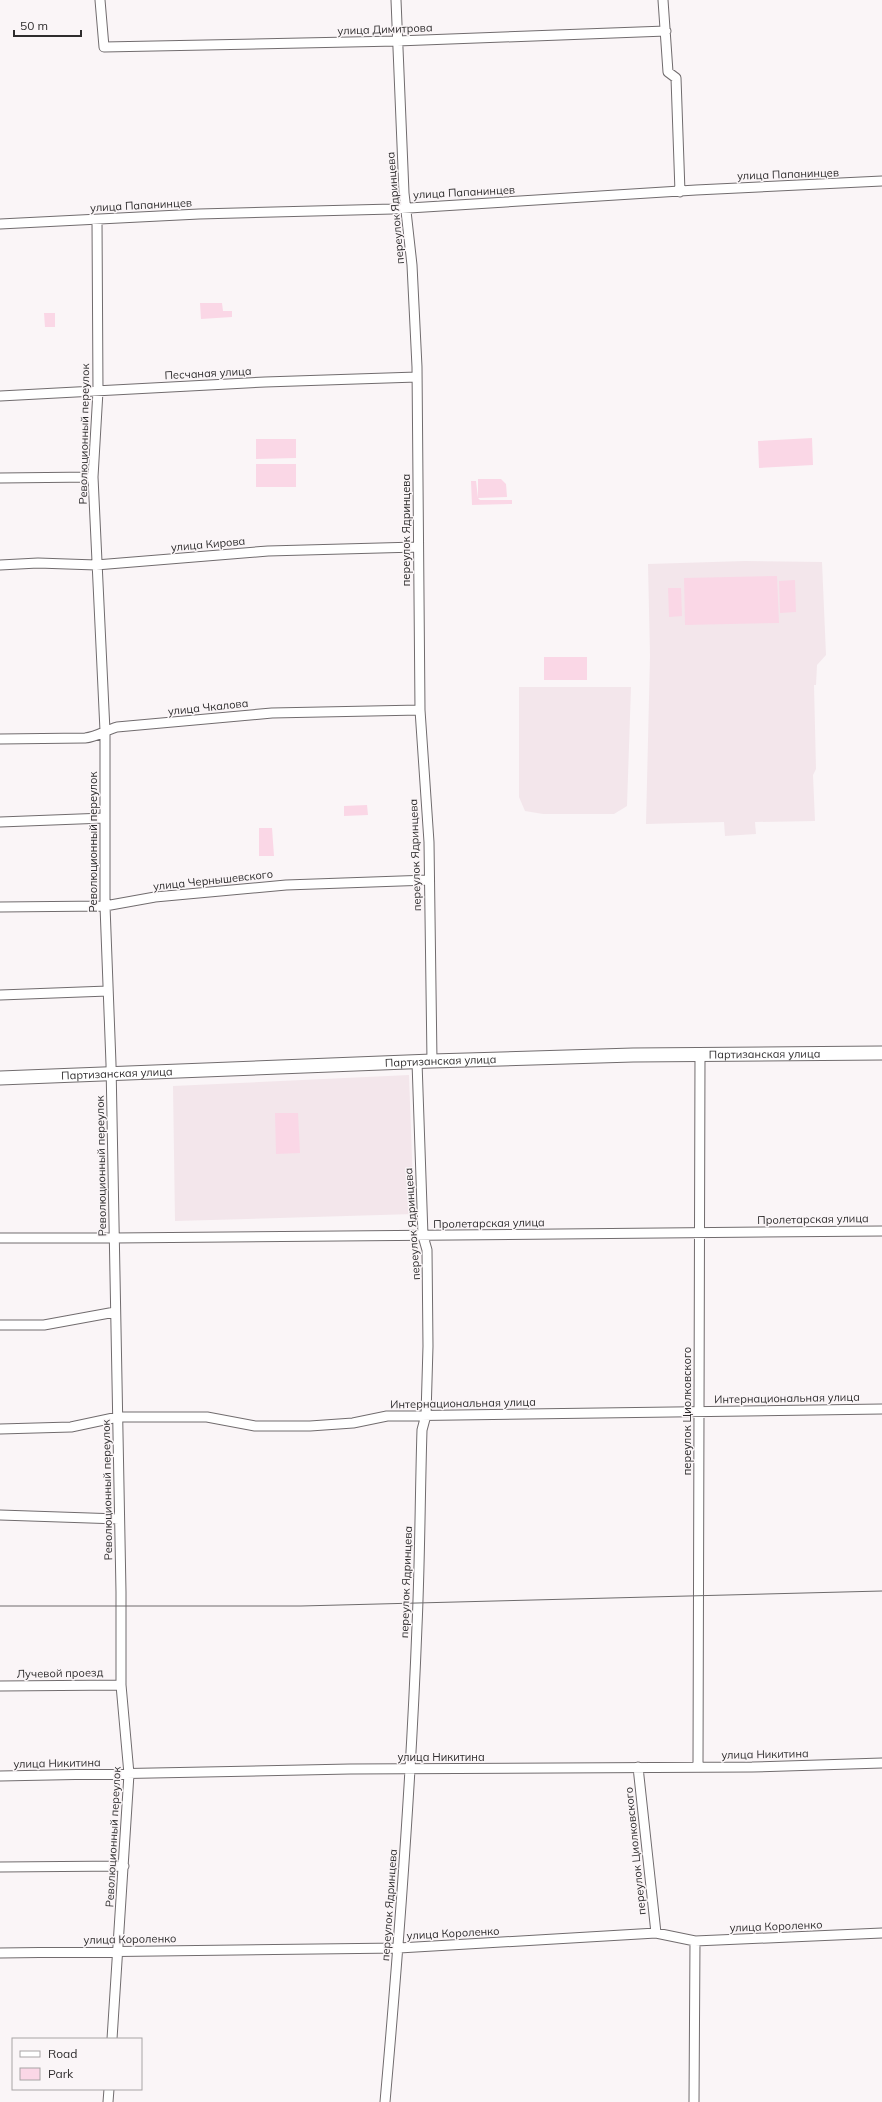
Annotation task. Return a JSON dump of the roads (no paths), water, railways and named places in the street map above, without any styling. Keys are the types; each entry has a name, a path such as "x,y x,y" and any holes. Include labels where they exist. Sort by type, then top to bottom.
{"main road":[{"name":"Партизанская улица","path":"0,1078 111,1075 432,1061 700,1055 882,1053"}],"street":[{"name":"улица Димитрова","path":"100,0 104,47 397,41 666,31"},
{"name":"переулок Ядринцева","path":"396,0 406,207 412,265 417,377 417,547 420,710 429,842 432,1061"},
{"path":"663,0 668,72 676,78 680,192"},
{"name":"улица Папанинцев","path":"0,224 200,214 406,207 882,182"},
{"name":"Революционный переулок","path":"97,220 98,392 93,477 105,731 105,906 111,1075 118,1417 121,1685 130,1774 112,2038"},
{"name":"Песчаная улица","path":"0,396 265,382 417,377"},
{"path":"0,478 93,477"},
{"name":"улица Кирова","path":"0,565 38,563 96,565 268,551 417,547"},
{"name":"улица Чкалова","path":"0,739 85,738 94,737 117,727 272,713 420,710"},
{"path":"0,822 106,818"},
{"name":"улица Чернышевского","path":"0,907 105,906 155,897 286,885 429,880"},
{"path":"0,995 108,991"},
{"name":"переулок Циолковского","path":"698,1767 700,1055"},
{"name":"переулок Ядринцева","path":"385,2102 399,1948 410,1769 417,1625 422,1430 426,1415 428,1346 427,1250 423,1236 416,1062"},
{"name":"Пролетарская улица","path":"0,1238 423,1236 882,1230"},
{"path":"0,1325 44,1325 115,1312"},
{"name":"Интернациональная улица","path":"0,1429 71,1427 118,1417 207,1417 255,1426 310,1426 353,1423 387,1416 882,1409"},
{"path":"0,1515 119,1519"},
{"name":"Лучевой проезд","path":"0,1686 121,1685"},
{"name":"улица Никитина","path":"0,1776 410,1769 698,1767 882,1763"},
{"name":"переулок Циолковского","path":"638,1767 656,1933"},
{"path":"0,1867 124,1866"},
{"name":"улица Короленко","path":"0,1953 399,1948 656,1933 695,1941 882,1934"},
{"path":"694,2102 695,1941"},
{"path":"108,2102 109,2090"}],"tram line":[{"path":"0,1606 301,1606 882,1591"}]}
